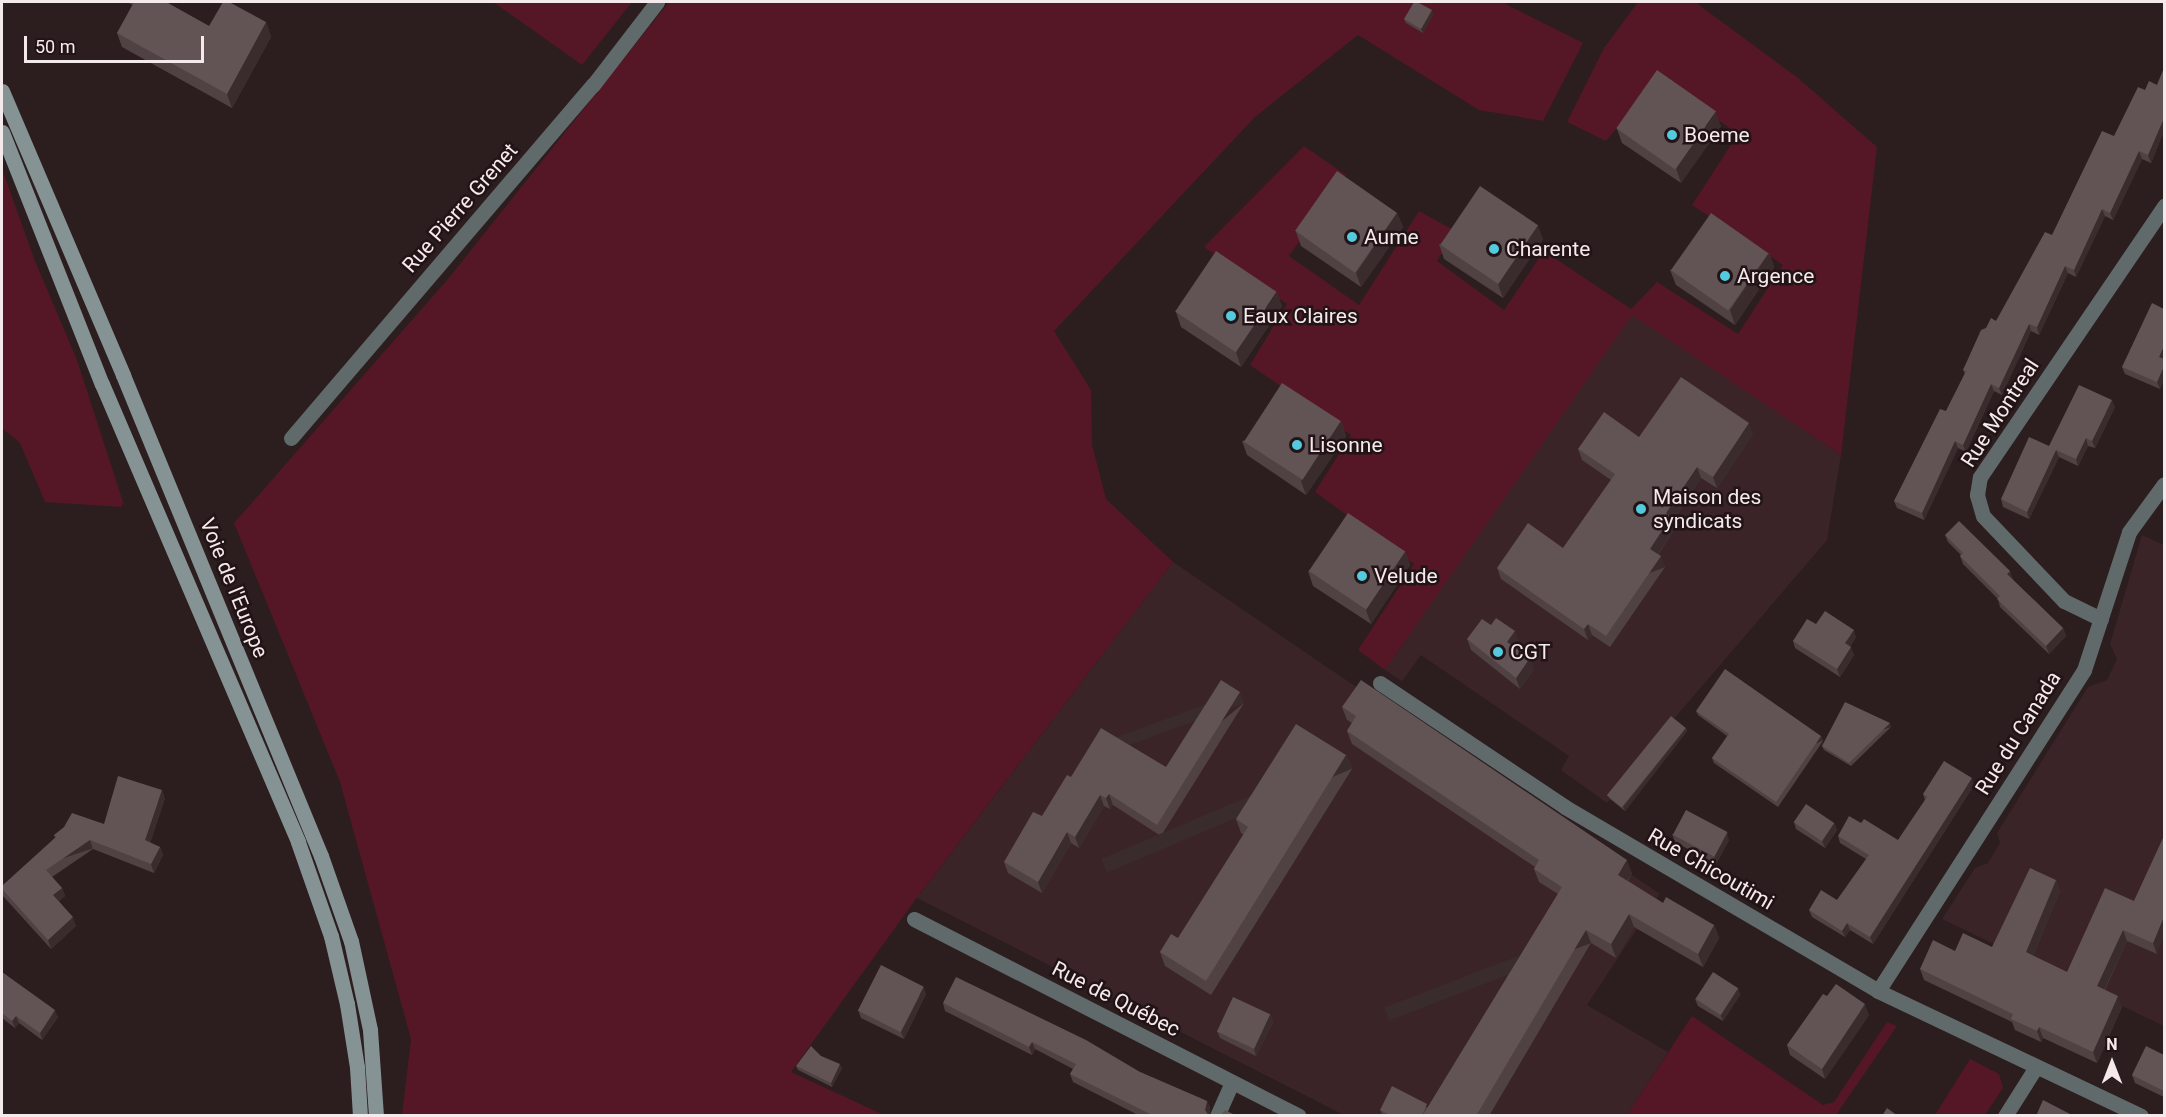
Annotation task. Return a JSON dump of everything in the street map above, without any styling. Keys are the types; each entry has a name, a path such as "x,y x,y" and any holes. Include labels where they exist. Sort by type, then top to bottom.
{"main road":[{"name":"Voie de l'Europe","path":"2,91 123,375 321,856 351,941 370,1030 376,1116"},
{"name":"Voie de l'Europe","path":"2,132 102,384 298,842 331,936 347,1004 357,1067 360,1116"}],"street":[{"name":"Rue Pierre Grenet","path":"291,438 593,85 657,2"},
{"name":"Rue Montreal","path":"2101,620 2064,601 1983,516 1977,495 1980,477 2164,206"},
{"name":"Rue du Canada","path":"1878,991 2084,670 2129,532 2164,484"},
{"name":"Rue Chicoutimi","path":"1380,683 1564,807 1878,991 2142,1116"},
{"name":"Rue de Québec","path":"914,919 1299,1116"},
{"path":"2005,1116 2036,1067"},
{"path":"1217,1116 1232,1083"}],"shaded area":[{"path":"493,2 632,2 582,65"},
{"path":"669,2 1502,2 1583,43 1543,121 1479,110 1358,35 1255,117 1054,331 1091,390 1092,445 1106,499 1173,562 913,903 791,1072 884,1115 402,1115 411,1039 340,782 234,523 448,279"},
{"path":"1638,2 1695,2 1798,78 1877,147 1841,455 1632,315 1385,670 1358,650 1414,564 1315,492 1351,435 1250,365 1287,304 1204,247 1304,146 1346,175 1289,256 1359,305 1419,211 1455,231 1437,261 1504,310 1544,251 1631,309 1657,282 1738,334 1783,265 1692,205 1738,134 1658,78 1606,141 1567,122 1604,48"},
{"path":"2,169 35,261 77,360 124,505 121,503 122,507 45,502 20,443 2,428"},
{"path":"1632,314 1841,455 1827,540 1673,720 1607,803 1561,770 1569,756 1421,655 1402,681 1385,670"},
{"path":"2142,535 2164,545 2164,1026 1942,919 1975,868 1988,863 2000,843 1997,833 2088,687 2107,680 2117,659 2110,644"},
{"path":"1173,562 1660,894 1587,1005 1668,1052 1627,1115 1344,1115 917,898"},
{"path":"1692,1016 1823,1105 1834,1102 1887,1022 1897,1026 1836,1115 1627,1115"},
{"path":"1970,1059 1999,1074 2003,1088 1985,1115 1935,1115"}],"building":[{"path":"134,2 166,2 209,26 223,2 229,2 266,22 227,94 117,33"},
{"path":"1414,2 1432,10 1421,29 1404,19"},
{"path":"2164,68 2164,118 2148,155 2139,151 2110,213 2102,209 2074,270 2065,266 2037,327 2029,324 1999,388 1991,384 1963,445 1955,441 1922,513 1894,501 1940,409 1946,411 1966,371 1963,370 1981,330 1986,328 1991,318 1996,321 2045,232 2052,235 2102,131 2114,136 2138,87 2145,90 2149,81 2157,85"},
{"name":"Boeme","path":"1657,70 1716,111 1675,169 1616,128"},
{"name":"Aume","path":"1337,171 1397,213 1355,273 1295,231"},
{"name":"Charente","path":"1480,186 1538,225 1498,284 1440,245"},
{"name":"Argence","path":"1711,213 1768,253 1728,310 1671,270"},
{"name":"Eaux Claires","path":"1216,251 1277,292 1236,352 1175,312"},
{"path":"2152,303 2164,309 2164,346 2159,357 2164,359 2164,366 2157,382 2122,367"},
{"name":"Maison des syndicats","path":"1681,377 1749,423 1713,477 1697,467 1666,513 1671,517 1650,549 1661,556 1606,636 1588,624 1584,629 1497,568 1528,523 1563,548 1615,474 1578,449 1604,412 1639,437"},
{"name":"Lisonne","path":"1282,383 1341,421 1303,480 1244,442"},
{"path":"2079,385 2112,400 2092,441 2086,438 2076,459 2056,450 2027,512 2001,499 2029,437 2049,446"},
{"name":"Velude","path":"1348,513 1405,552 1366,610 1309,571"},
{"path":"1959,521 2010,571 2007,574 2063,628 2046,646 1997,599 2000,596 1960,556 1963,553 1945,535"},
{"path":"1825,611 1854,630 1845,643 1851,647 1837,669 1793,641 1807,619 1816,624"},
{"path":"1496,618 1515,631 1507,642 1530,658 1516,678 1467,639 1482,619 1491,625"},
{"path":"1725,669 1821,736 1776,802 1712,758 1729,734 1696,711"},
{"path":"1221,680 1240,692 1157,825 1109,794 1106,798 1100,795 1075,837 1067,832 1038,882 1004,862 1033,812 1042,816 1067,775 1071,777 1101,728 1166,767"},
{"path":"1361,680 1627,860 1618,875 1663,903 1666,897 1714,925 1698,954 1629,914 1611,944 1586,930 1476,1116 1423,1115 1562,887 1534,869 1539,860 1347,731 1356,716 1342,707"},
{"path":"1845,702 1890,723 1849,763 1822,746"},
{"path":"1671,716 1686,728 1622,807 1607,795"},
{"path":"1296,724 1346,755 1206,981 1160,952 1171,934 1178,938 1248,827 1236,819"},
{"path":"1944,761 1972,778 1870,937 1847,923 1842,931 1809,910 1821,890 1837,900 1869,855 1838,836 1849,816 1861,823 1864,819 1898,840 1927,797 1923,794"},
{"path":"118,776 162,790 145,840 160,847 151,864 90,840 46,870 62,888 53,895 73,917 48,940 2,889 2,886 56,837 54,835 64,827 72,813 104,824"},
{"path":"1806,804 1834,823 1822,841 1794,822"},
{"path":"1686,810 1727,832 1714,857 1673,835"},
{"path":"2164,836 2164,917 2153,943 2123,930 2097,986 2118,996 2093,1052 2039,1027 2037,1031 2011,1019 2013,1014 1920,969 1933,940 1955,951 1963,933 1992,947 2030,868 2056,880 2026,952 2067,972 2105,888 2134,901"},
{"path":"881,965 924,987 901,1032 858,1010"},
{"path":"2,972 55,1010 40,1033 16,1016 12,1021 2,1013"},
{"path":"1713,972 1738,988 1721,1015 1696,999"},
{"path":"956,977 1086,1040 1140,1072 1207,1101 1205,1110 1209,1116 1149,1116 1150,1114 1070,1074 1076,1064 1032,1042 1029,1047 943,1003"},
{"path":"1836,984 1865,1004 1822,1069 1787,1045 1823,994 1827,996"},
{"path":"1233,997 1270,1014 1254,1049 1217,1031"},
{"path":"811,1046 821,1056 840,1064 831,1083 796,1066"},
{"path":"2146,1046 2164,1055 2164,1091 2132,1075"},
{"path":"1392,1086 1427,1104 1422,1116 1391,1116 1380,1110"},
{"path":"2043,1100 2074,1116 2036,1116"},
{"path":"1887,1108 1898,1116 1882,1116"},
{"path":"1225,1110 1237,1116 1220,1116"}],"place":[{"name":"Boeme","path":"1672,135"},
{"name":"Aume","path":"1352,237"},
{"name":"Charente","path":"1494,249"},
{"name":"Argence","path":"1725,276"},
{"name":"Eaux Claires","path":"1231,316"},
{"name":"Lisonne","path":"1297,445"},
{"name":"Maison des syndicats","path":"1641,509"},
{"name":"Velude","path":"1362,576"},
{"name":"CGT","path":"1498,652"}]}
